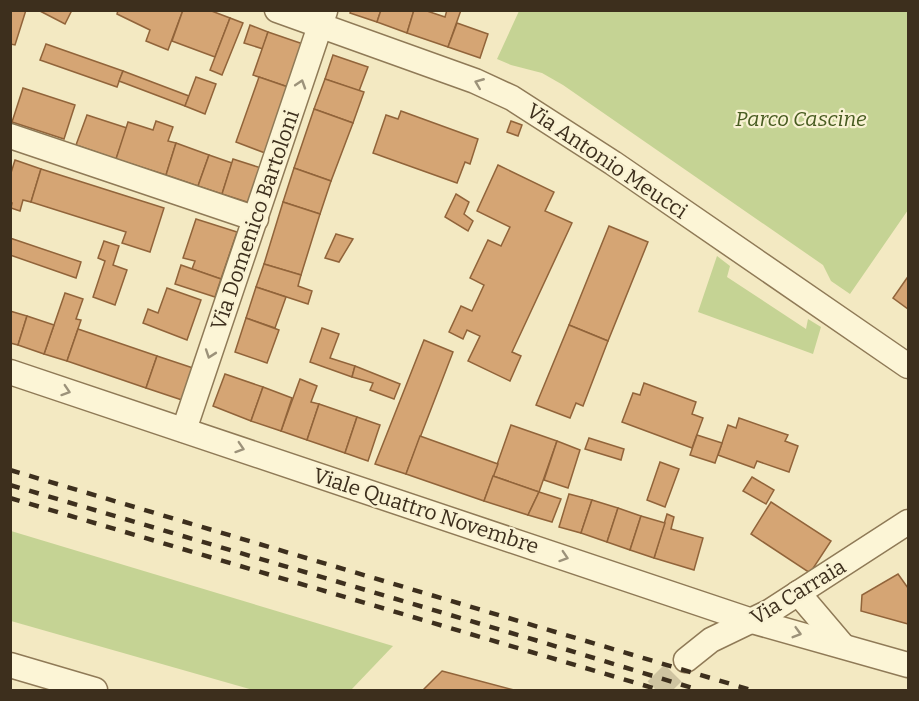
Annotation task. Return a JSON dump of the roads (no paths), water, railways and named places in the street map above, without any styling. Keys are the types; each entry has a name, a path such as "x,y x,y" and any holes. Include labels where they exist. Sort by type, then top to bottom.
{"street":[{"name":"Via Antonio Meucci","path":"277,10 323,18 496,90 531,109 909,366"},
{"name":"Via Domenico Bartoloni","path":"184,430 323,18"},
{"path":"10,136 256,219"},
{"name":"Viale Quattro Novembre","path":"10,372 752,621 909,665"},
{"name":"Via Carraia","path":"686,660 711,640 752,621 909,522"},
{"path":"798,593 843,646"},
{"path":"10,665 95,690"}],"tunnel":[{"path":"656,690 686,660"}],"railway":[{"path":"10,470 751,690"},
{"path":"10,485 699,690"},
{"path":"10,498 660,690"}],"park label":[{"name":"Parco Cascine","path":"801,119"}]}
